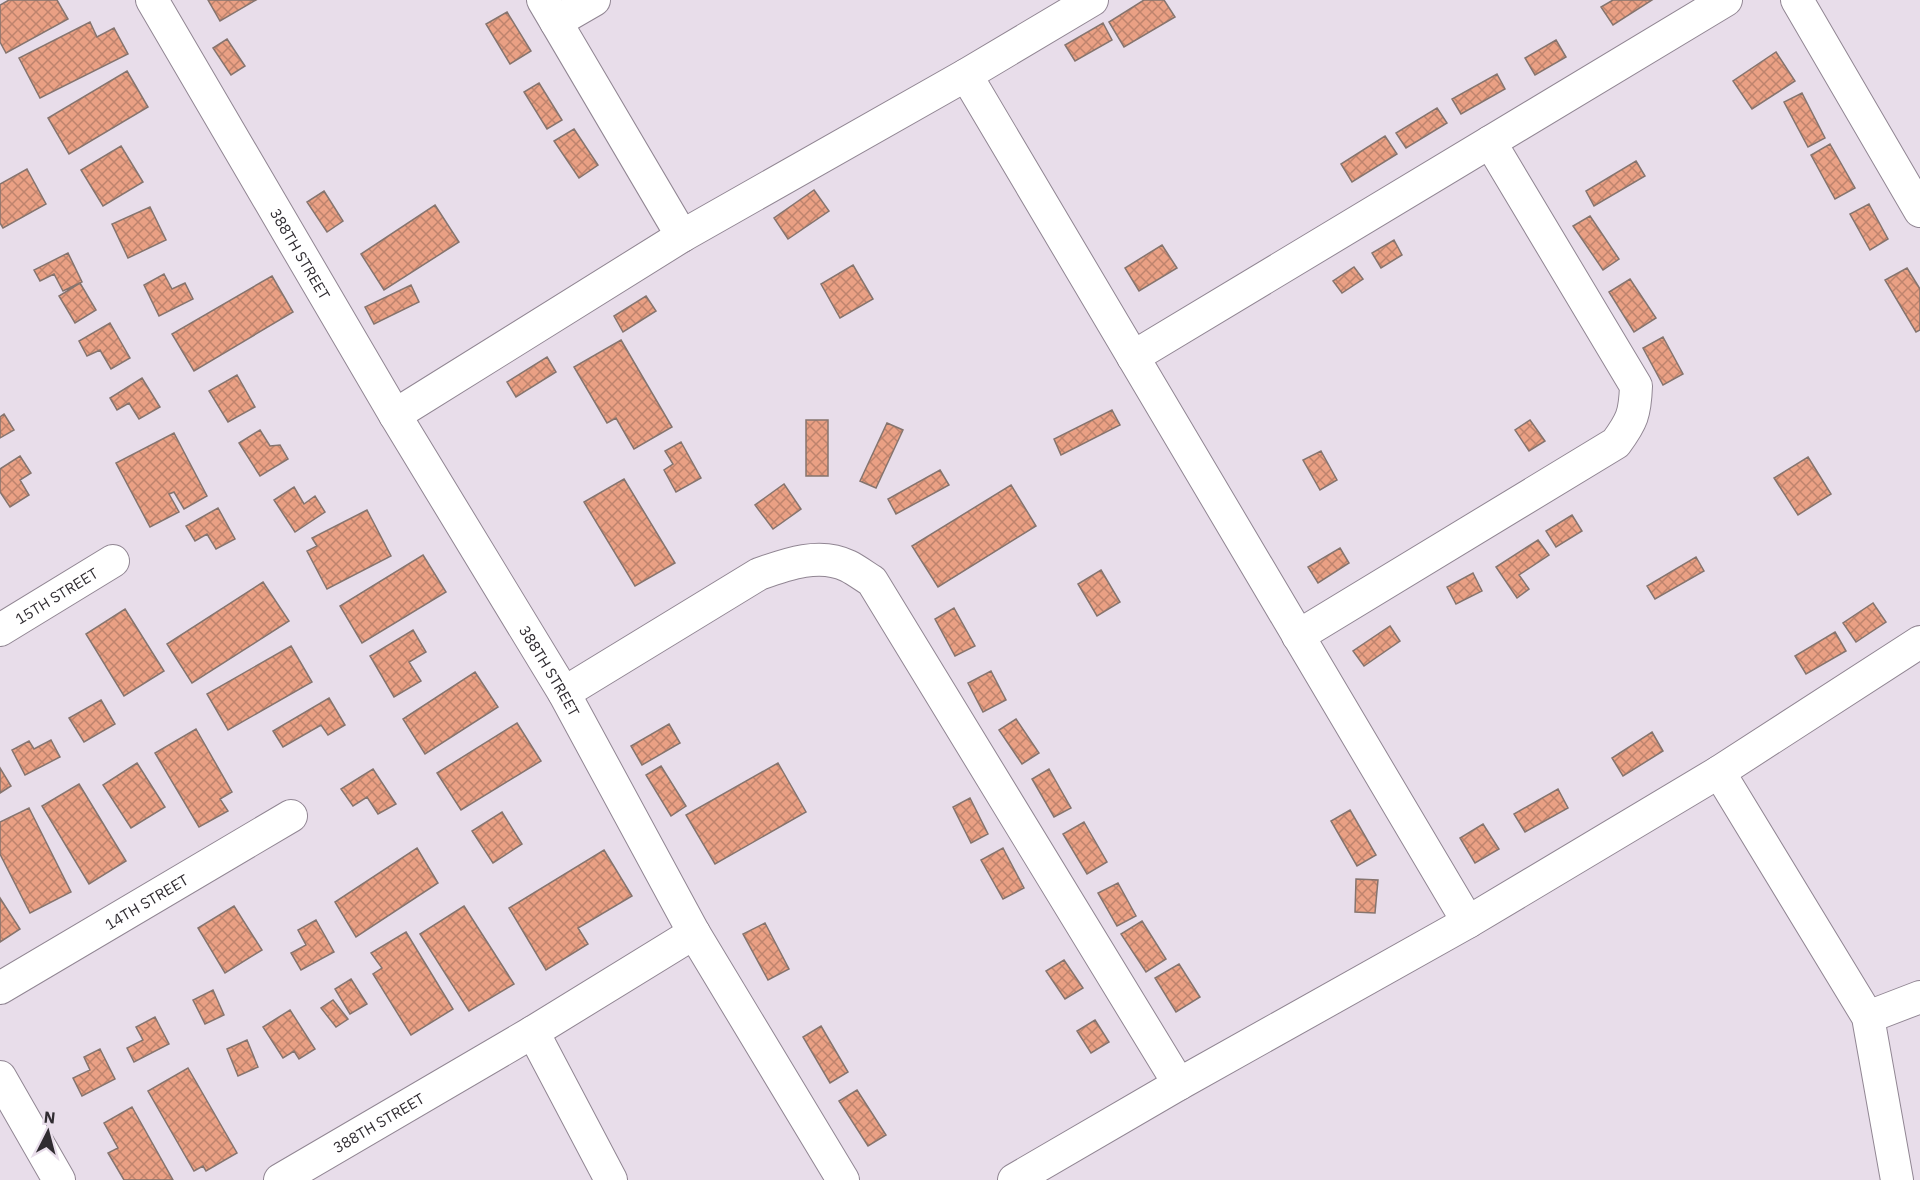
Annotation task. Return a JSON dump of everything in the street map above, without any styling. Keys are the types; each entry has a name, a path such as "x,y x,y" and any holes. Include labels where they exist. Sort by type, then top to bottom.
{"street":[{"name":"388TH STREET","path":"152,0 395,415 564,693 694,933 533,1032 280,1180"},
{"path":"594,0 550,11 682,236"},
{"path":"395,415 682,236 966,75 1046,11 1092,0"},
{"path":"1133,357 1726,0"},
{"path":"1797,0 1920,211"},
{"path":"966,75 1468,922"},
{"path":"1298,636 1616,443 1631,423 1636,386 1490,142"},
{"path":"564,693 759,574 789,563 818,559 846,565 873,581 1179,1084"},
{"name":"15TH STREET","path":"0,630 113,561"},
{"path":"1014,1180 1179,1084 1468,922 1719,772 1920,642"},
{"path":"1719,772 1869,1017 1897,1180"},
{"name":"14TH STREET","path":"0,988 291,816"},
{"path":"694,933 843,1180"},
{"path":"1869,1017 1920,997"},
{"path":"533,1032 611,1180"},
{"path":"0,1077 59,1180"}],"building":[{"path":"9,0 57,0 68,19 6,53 0,42 0,5"},
{"path":"208,0 256,0 220,21"},
{"path":"1144,0 1164,0 1175,17 1124,47 1109,22"},
{"path":"1613,0 1652,0 1613,25 1601,7"},
{"path":"507,12 531,51 510,64 486,24"},
{"path":"90,22 97,37 114,28 128,54 40,98 19,58"},
{"path":"1103,23 1112,40 1075,61 1065,45"},
{"path":"227,39 245,66 231,75 213,48"},
{"path":"1556,40 1566,57 1535,75 1525,58"},
{"path":"1776,52 1795,81 1752,109 1733,81"},
{"path":"127,71 148,107 69,154 48,118"},
{"path":"1497,74 1505,89 1461,114 1452,99"},
{"path":"539,83 562,120 547,129 524,92"},
{"path":"1802,93 1825,138 1808,147 1784,102"},
{"path":"1437,108 1447,123 1406,148 1396,133"},
{"path":"574,129 598,165 579,178 554,141"},
{"path":"1385,136 1397,154 1352,182 1341,164"},
{"path":"1830,144 1855,188 1835,199 1811,155"},
{"path":"121,146 143,182 103,206 81,170"},
{"path":"1636,161 1645,176 1594,206 1586,191"},
{"path":"27,169 46,204 3,228 0,223 0,184"},
{"path":"814,190 829,211 788,239 774,218"},
{"path":"324,191 343,221 327,232 307,202"},
{"path":"1869,204 1888,239 1870,250 1850,214"},
{"path":"435,205 459,242 384,290 361,254"},
{"path":"150,207 166,240 128,258 112,224"},
{"path":"1590,216 1619,259 1603,270 1573,226"},
{"path":"1394,240 1402,255 1381,268 1372,253"},
{"path":"1162,245 1177,268 1139,291 1125,268"},
{"path":"68,253 82,282 63,291 54,274 40,281 34,270"},
{"path":"853,265 873,299 840,318 821,284"},
{"path":"1354,267 1363,279 1342,293 1333,281"},
{"path":"1907,268 1920,289 1920,330 1916,332 1885,280"},
{"path":"164,274 172,289 185,283 193,299 159,316 144,285"},
{"path":"272,276 293,312 194,371 172,334"},
{"path":"1630,279 1656,318 1634,332 1609,292"},
{"path":"80,283 96,310 75,323 59,296"},
{"path":"411,285 419,302 374,324 365,307"},
{"path":"646,296 656,311 623,332 614,316"},
{"path":"110,323 130,358 111,369 100,350 87,356 79,341"},
{"path":"1663,337 1683,374 1663,385 1643,348"},
{"path":"621,340 672,427 634,449 616,418 607,423 574,367"},
{"path":"547,357 556,372 516,397 507,382"},
{"path":"237,375 255,407 228,422 209,391"},
{"path":"142,378 160,407 139,419 129,403 117,410 110,398"},
{"path":"1112,410 1120,425 1061,455 1054,439"},
{"path":"4,414 14,430 0,438 0,417"},
{"path":"806,420 828,420 828,476 806,476"},
{"path":"1530,420 1545,441 1529,451 1515,430"},
{"path":"887,423 903,430 876,488 860,481"},
{"path":"260,430 270,446 280,445 288,459 260,476 239,443"},
{"path":"174,433 207,496 184,509 174,492 169,494 179,512 150,527 116,463"},
{"path":"681,442 701,478 676,492 664,470 673,464 665,451"},
{"path":"1321,451 1337,480 1320,490 1303,460"},
{"path":"20,456 31,473 20,480 29,495 10,507 0,492 0,469"},
{"path":"1808,457 1831,494 1798,515 1774,478"},
{"path":"940,470 949,485 896,514 888,499"},
{"path":"624,479 675,563 635,586 584,502"},
{"path":"784,484 801,509 773,529 755,505"},
{"path":"1011,485 1036,526 938,587 912,546"},
{"path":"294,487 304,504 315,496 325,512 295,532 274,500"},
{"path":"218,508 235,539 216,549 207,534 195,541 186,526"},
{"path":"367,510 391,556 327,589 307,551 317,546 312,538"},
{"path":"1572,515 1582,531 1556,547 1546,531"},
{"path":"1538,540 1549,555 1519,575 1529,589 1517,598 1496,567"},
{"path":"1340,548 1349,563 1318,583 1308,567"},
{"path":"423,555 446,592 362,643 340,606"},
{"path":"1696,557 1704,571 1655,599 1647,586"},
{"path":"1101,570 1120,602 1097,616 1078,584"},
{"path":"1473,573 1482,591 1456,604 1447,587"},
{"path":"263,582 289,621 192,683 167,644"},
{"path":"1873,603 1886,622 1856,642 1843,623"},
{"path":"954,608 975,646 955,656 935,619"},
{"path":"125,609 164,671 124,696 86,634"},
{"path":"1390,626 1400,641 1364,666 1353,651"},
{"path":"413,630 426,652 409,662 421,681 394,697 370,656"},
{"path":"1835,632 1846,651 1806,674 1795,656"},
{"path":"291,646 312,682 228,730 207,694"},
{"path":"991,671 1006,700 983,712 968,683"},
{"path":"475,672 498,707 425,754 403,719"},
{"path":"329,698 345,725 328,735 321,725 283,747 273,731"},
{"path":"101,700 115,724 84,742 69,718"},
{"path":"1016,719 1039,753 1022,764 999,730"},
{"path":"517,723 541,761 461,810 437,773"},
{"path":"669,724 680,743 642,765 631,746"},
{"path":"196,729 232,792 220,799 228,811 199,827 155,753"},
{"path":"1652,732 1663,751 1623,776 1612,758"},
{"path":"51,740 60,757 25,775 12,750 29,741 34,749"},
{"path":"137,763 165,807 131,828 103,785"},
{"path":"778,763 806,812 715,864 686,815"},
{"path":"661,766 686,806 671,816 646,775"},
{"path":"0,768 11,786 0,793"},
{"path":"373,769 396,804 378,814 367,797 353,806 341,789"},
{"path":"1049,769 1071,808 1054,817 1032,779"},
{"path":"79,784 126,861 89,884 42,806"},
{"path":"1558,789 1568,808 1525,832 1514,814"},
{"path":"970,798 988,834 971,843 953,807"},
{"path":"29,808 71,892 30,913 0,854 0,822"},
{"path":"1350,810 1376,855 1357,866 1331,821"},
{"path":"502,812 522,844 493,863 472,831"},
{"path":"1084,822 1107,862 1087,874 1063,834"},
{"path":"1483,824 1499,849 1475,863 1460,838"},
{"path":"417,848 438,883 356,937 335,902"},
{"path":"1003,848 1024,888 1003,899 981,860"},
{"path":"604,850 632,896 578,928 588,944 546,970 509,908"},
{"path":"1356,879 1378,880 1375,913 1355,912"},
{"path":"1118,883 1136,916 1117,926 1098,893"},
{"path":"0,898 20,929 0,942"},
{"path":"234,906 262,950 225,973 198,928"},
{"path":"464,906 514,984 469,1011 420,934"},
{"path":"316,920 334,952 301,970 291,953 306,945 298,930"},
{"path":"1142,921 1166,959 1146,972 1121,934"},
{"path":"765,923 789,969 768,980 743,934"},
{"path":"406,932 453,1009 411,1035 373,974 382,968 371,953"},
{"path":"1064,960 1083,988 1065,999 1046,971"},
{"path":"1179,964 1200,997 1176,1012 1155,978"},
{"path":"351,979 367,1004 350,1014 335,989"},
{"path":"213,990 224,1015 205,1024 193,1000"},
{"path":"333,1000 348,1019 336,1027 321,1008"},
{"path":"290,1010 315,1049 299,1059 294,1051 283,1058 263,1027"},
{"path":"155,1017 169,1044 134,1062 127,1048 143,1040 136,1027"},
{"path":"1095,1020 1109,1042 1091,1053 1077,1031"},
{"path":"821,1026 848,1072 830,1083 803,1037"},
{"path":"247,1040 258,1067 238,1076 227,1049"},
{"path":"100,1049 115,1079 82,1096 73,1078 90,1070 84,1057"},
{"path":"188,1068 237,1153 206,1171 203,1166 194,1171 148,1091"},
{"path":"857,1090 886,1135 868,1146 839,1101"},
{"path":"132,1107 173,1180 124,1180 108,1153 118,1148 104,1123"}]}
